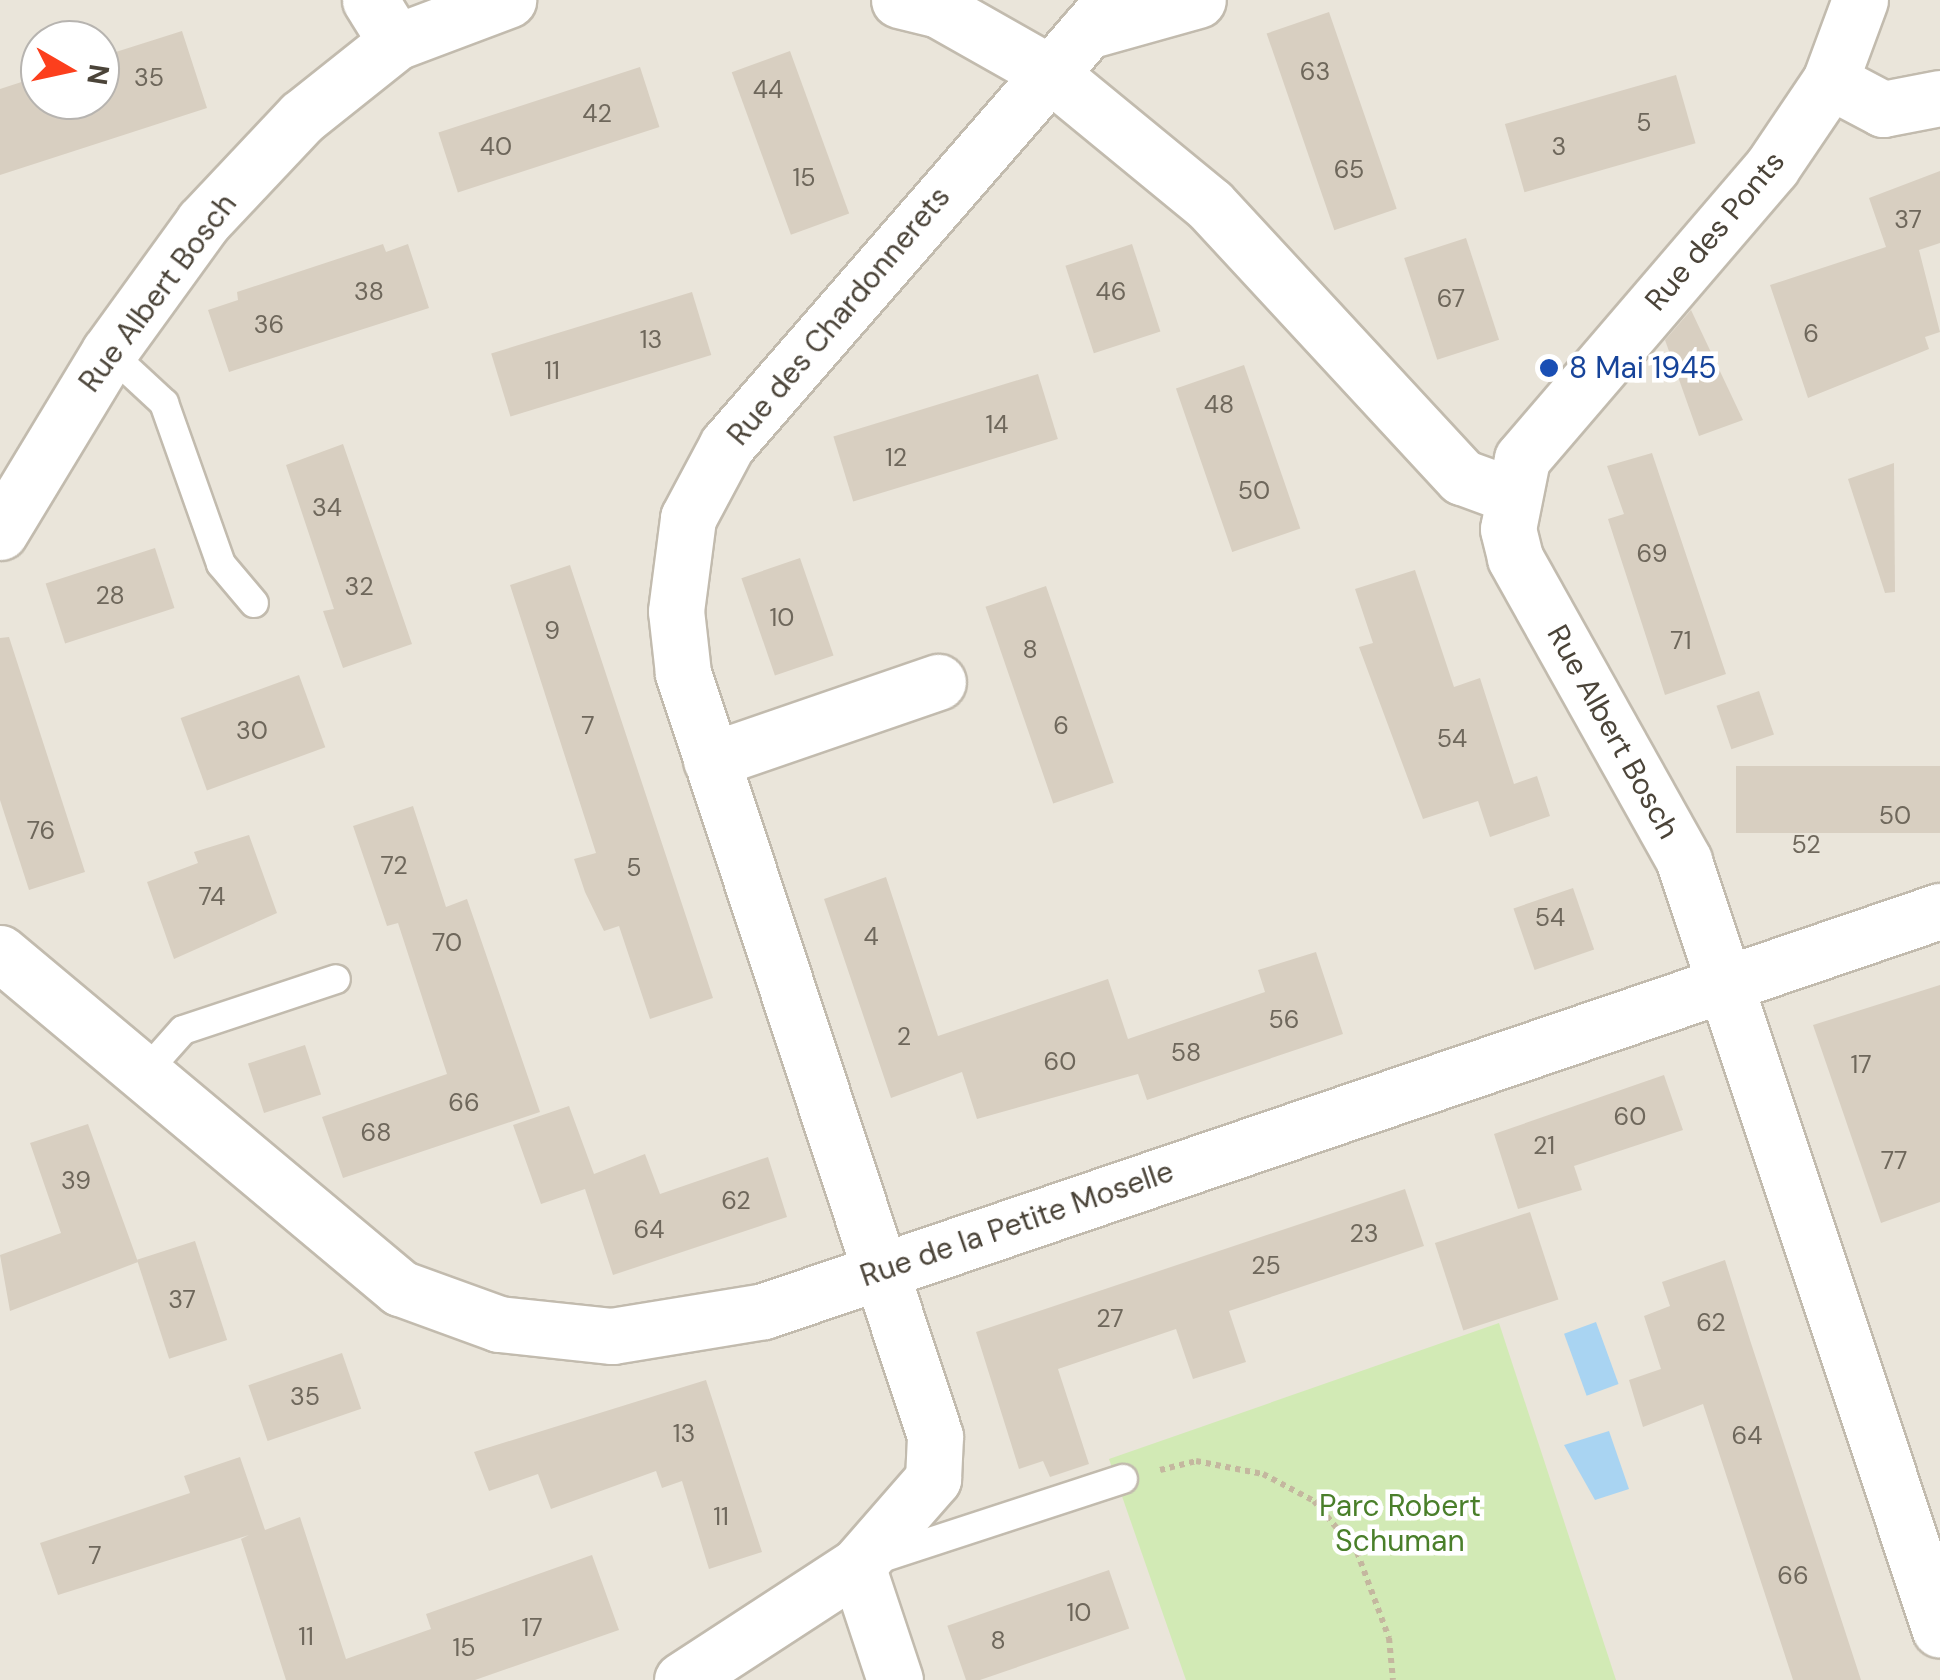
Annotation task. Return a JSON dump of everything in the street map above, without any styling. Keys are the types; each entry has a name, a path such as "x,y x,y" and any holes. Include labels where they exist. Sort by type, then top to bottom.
{"street":[{"name":"Rue Albert Bosch","path":"0,532 109,352 215,209 302,117 383,21 508,0"},
{"path":"899,0 939,10 1047,71 1210,205 1462,477 1510,494"},
{"path":"1047,71 1101,15 1198,0"},
{"name":"Rue des Ponts","path":"1510,494 1522,459 1772,167 1830,81 1860,0"},
{"name":"Rue des Chardonnerets","path":"682,1680 857,1566 933,1479 936,1436 683,672 676,610 688,518 728,445 1047,71"},
{"path":"1830,81 1883,109 1940,98"},
{"name":"Rue Albert Bosch","path":"1510,494 1515,558 1659,804 1724,982 1940,1630"},
{"path":"710,760 938,682"},
{"name":"Rue de la Petite Moselle","path":"0,953 359,1261 441,1307 499,1324 555,1334 672,1330 879,1272 1940,911"},
{"path":"857,1566 896,1680"}],"lane":[{"path":"109,352 164,403 221,564 254,603"},
{"path":"143,1075 183,1030 336,979"},
{"path":"857,1566 1122,1479"}],"path":[{"path":"1122,1479 1196,1461 1263,1474 1314,1501 1358,1552 1389,1638 1393,1680"}],"shaded area":[{"path":"0,0 1940,0 1940,1680 0,1680"}],"green space":[{"name":"Parc Robert Schuman","path":"1499,1323 1616,1680 1186,1680 1109,1459"}],"water":[{"path":"1596,1322 1619,1384 1587,1396 1564,1334"},
{"path":"1609,1431 1629,1489 1595,1500 1564,1445"}],"building":[{"path":"1329,12 1397,209 1334,230 1267,33"},
{"path":"182,31 207,108 0,175 0,89 20,82 20,120 120,120 120,51"},
{"path":"790,51 849,214 791,235 732,72"},
{"path":"640,67 659,127 458,192 438,133"},
{"path":"1676,75 1696,143 1524,192 1505,124"},
{"path":"1940,171 1940,243 1919,250 1940,332 1925,337 1929,349 1808,398 1770,285 1886,247 1869,198"},
{"path":"1466,238 1499,340 1437,360 1404,258"},
{"path":"383,244 386,252 408,244 429,308 229,372 208,310 238,300 237,292"},
{"path":"1132,244 1160,331 1094,353 1065,266"},
{"path":"692,292 711,355 510,417 491,353"},
{"path":"1691,310 1743,420 1699,436 1665,340"},
{"path":"1244,365 1300,529 1232,552 1176,388"},
{"path":"1038,374 1058,439 853,502 833,437"},
{"path":"343,444 412,644 343,668 323,611 334,609 286,465"},
{"path":"1652,453 1726,674 1665,695 1608,519 1624,514 1607,466"},
{"path":"1894,463 1895,592 1885,593 1848,479"},
{"path":"155,548 174,608 65,643 46,584"},
{"path":"800,558 834,655 775,676 741,578"},
{"path":"570,565 713,998 650,1019 619,926 604,931 574,859 596,853 510,585"},
{"path":"1415,570 1454,687 1480,678 1514,784 1537,776 1550,816 1490,837 1478,801 1423,819 1359,647 1373,643 1355,589"},
{"path":"1046,586 1114,783 1053,804 985,607"},
{"path":"9,637 85,872 29,890 0,800 0,638"},
{"path":"299,675 325,747 207,790 181,718"},
{"path":"1759,691 1774,734 1731,749 1716,706"},
{"path":"1736,766 1940,766 1940,833 1736,833"},
{"path":"413,806 446,907 467,899 540,1112 343,1178 322,1117 447,1074 398,923 387,926 353,826"},
{"path":"249,835 277,913 174,959 147,882 198,863 194,852"},
{"path":"886,877 938,1036 1108,979 1128,1039 1265,992 1258,970 1316,952 1343,1034 1147,1100 1138,1074 977,1119 962,1072 891,1098 824,899"},
{"path":"1573,888 1594,949 1535,970 1513,909"},
{"path":"1940,985 1940,1202 1881,1223 1813,1025"},
{"path":"305,1045 321,1094 264,1113 248,1064"},
{"path":"1664,1075 1683,1130 1574,1166 1582,1190 1518,1209 1494,1134"},
{"path":"569,1106 594,1174 645,1154 660,1194 768,1157 787,1217 613,1275 585,1189 541,1204 513,1125"},
{"path":"88,1124 138,1262 10,1311 0,1255 61,1233 30,1143"},
{"path":"1405,1189 1424,1246 1229,1311 1246,1362 1193,1379 1176,1329 1058,1369 1089,1464 1050,1477 1043,1461 1019,1469 976,1332"},
{"path":"1530,1212 1558,1299 1463,1330 1435,1243"},
{"path":"195,1241 227,1340 169,1359 137,1260"},
{"path":"1725,1260 1861,1680 1793,1680 1703,1404 1643,1427 1629,1380 1661,1369 1644,1316 1670,1306 1662,1282"},
{"path":"342,1353 361,1409 268,1441 248,1385"},
{"path":"706,1380 762,1552 709,1569 682,1481 662,1488 656,1471 551,1509 538,1474 489,1491 474,1452"},
{"path":"240,1457 265,1530 300,1517 346,1659 431,1629 426,1614 592,1555 619,1630 475,1680 286,1680 241,1539 249,1535 58,1595 40,1543 190,1493 184,1476"},
{"path":"1109,1570 1129,1629 980,1680 966,1680 947,1626"}],"place":[{"name":"8 Mai 1945","path":"1549,368"}]}
